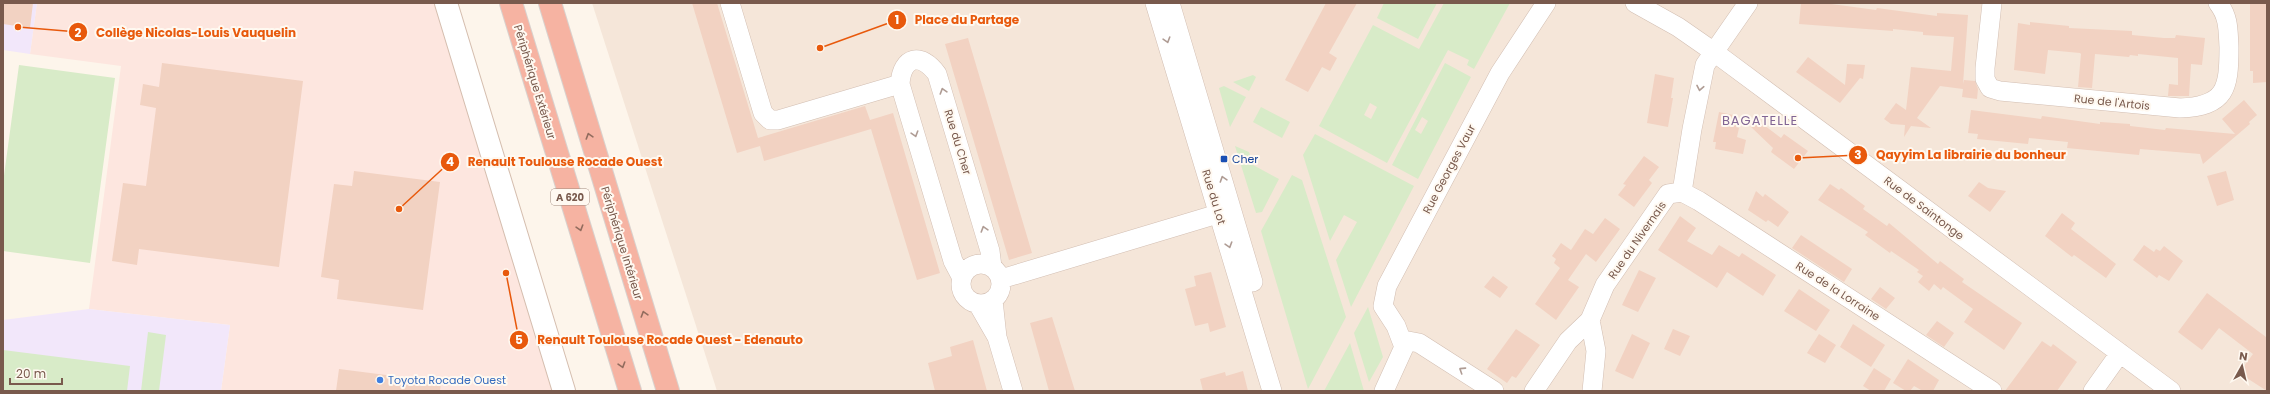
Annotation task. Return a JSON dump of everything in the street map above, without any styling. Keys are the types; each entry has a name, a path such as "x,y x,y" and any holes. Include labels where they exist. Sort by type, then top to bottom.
{"highway":[{"name":"Périphérique Extérieur","path":"510,3 630,391"},
{"name":"Périphérique Intérieur","path":"550,3 668,391"}],"street":[{"path":"446,3 564,391"},
{"path":"730,3 763,113 770,120 778,120 900,84 953,261 962,278 963,293 971,302 986,302 1013,391"},
{"name":"Rue du Lot","path":"1156,3 1285,391"},
{"name":"Rue du Lot","path":"1170,3 1226,211 1272,391"},
{"name":"Rue Georges Vaur","path":"1403,340 1383,306 1387,286 1500,73 1546,3"},
{"name":"Rue de Saintonge","path":"1634,3 1678,27 1714,52 2171,391"},
{"path":"1682,192 1706,65 1748,3"},
{"name":"Rue de l'Artois","path":"1992,3 1985,68 1985,79 1990,88 2000,91 2180,108 2198,107 2214,101 2223,91 2229,75 2228,26 2225,12 2218,3"},
{"name":"Rue du Cher","path":"900,84 901,73 905,65 913,61 921,60 930,63 937,74 1001,287 986,302"},
{"name":"Rue du Nivernais","path":"1534,391 1568,341 1590,320 1605,285 1668,194 1682,192"},
{"name":"Rue de la Lorraine","path":"1682,192 1699,201 1992,391"},
{"path":"962,278 967,270 974,266 983,264 996,273 1226,211"},
{"path":"1590,320 1596,351 1592,391"},
{"path":"1384,391 1403,353 1403,340 1419,343 1494,391"},
{"path":"2093,391 2120,353"}],"shaded area":[{"path":"3,3 37,3 30,54 3,50"},
{"path":"37,3 440,3 554,391 221,391 230,325 89,309 121,66 30,54"},
{"path":"592,3 2267,3 2267,391 717,391"},
{"path":"89,309 230,325 221,391 3,391 3,320"}],"green space":[{"path":"1384,3 1437,3 1418,39 1377,18"},
{"path":"1444,3 1510,3 1474,69 1467,65 1469,60 1448,50 1387,163 1319,126 1373,25 1419,49","holes":["1370,103 1377,107 1371,119 1364,115"]},
{"path":"1445,63 1471,77 1418,179 1392,165","holes":["1422,117 1428,121 1421,134 1415,130"]},
{"path":"19,65 115,78 90,263 3,251 3,183"},
{"path":"1253,75 1256,77 1249,91 1233,82"},
{"path":"1224,86 1246,97 1230,127 1219,88"},
{"path":"1261,107 1290,122 1282,138 1253,122"},
{"path":"1315,134 1414,186 1351,307 1336,260 1357,222 1344,215 1330,241 1303,155"},
{"path":"1235,146 1249,152 1253,165 1279,179 1262,212 1256,213"},
{"path":"1292,175 1302,180 1346,317 1308,389 1261,231"},
{"path":"1368,307 1383,357 1369,382 1354,333"},
{"path":"148,332 166,335 159,391 141,391"},
{"path":"1350,343 1364,391 1324,391"},
{"path":"3,350 130,366 127,391 3,391"}],"building":[{"path":"3,3 33,3 30,28 3,24"},
{"path":"692,3 717,3 758,138 865,106 870,120 893,113 940,273 917,280 871,129 764,161 760,146 737,153"},
{"path":"1326,3 1357,3 1329,53 1337,58 1330,71 1322,67 1308,92 1285,80"},
{"path":"1801,3 1824,3 1876,10 1877,8 1937,16 1937,13 1968,15 1963,84 1964,80 1975,81 1978,89 1977,99 1962,97 1963,89 1940,86 1917,118 1931,128 1911,126 1904,137 1905,125 1891,124 1884,119 1896,103 1906,110 1911,67 1951,71 1954,37 1923,35 1923,32 1893,29 1893,31 1799,24"},
{"path":"2250,3 2267,3 2267,82 2253,83 2253,71 2250,71"},
{"path":"2030,22 2069,26 2069,28 2132,31 2132,35 2164,38 2175,38 2176,35 2205,38 2202,65 2191,64 2189,96 2168,96 2169,84 2178,85 2178,58 2138,54 2138,56 2130,55 2129,57 2095,54 2092,88 2078,87 2080,53 2048,50 2045,74 2014,70 2018,23 2030,25"},
{"path":"968,38 1032,253 1009,260 945,44"},
{"path":"1808,57 1845,85 1847,64 1865,65 1863,79 1860,78 1840,103 1796,72"},
{"path":"162,63 303,81 279,267 139,249 137,265 112,261 123,183 146,186 156,108 140,105 143,84 159,87"},
{"path":"1655,74 1674,78 1671,98 1673,98 1668,127 1647,123"},
{"path":"2244,100 2257,115 2249,122 2250,124 2203,164 2200,154 2140,149 2139,155 2067,148 2068,142 2029,138 2028,144 1977,139 1978,134 1968,133 1971,110 2041,119 2042,116 2100,124 2100,122 2130,124 2130,126 2165,130 2166,128 2235,134 2222,119"},
{"path":"1719,112 1738,116 1736,127 1739,128 1737,137 1746,140 1743,154 1715,149 1716,142 1713,142"},
{"path":"1756,119 1781,138 1784,134 1808,151 1794,169 1771,152 1773,148 1750,126"},
{"path":"1644,156 1659,167 1649,180 1652,183 1634,207 1618,195 1626,185 1623,184"},
{"path":"354,171 440,182 423,310 337,299 339,280 321,277 334,184 352,186"},
{"path":"2226,171 2234,200 2217,206 2207,176"},
{"path":"1979,182 1988,188 2006,191 1990,212 1968,196"},
{"path":"1830,184 1839,190 1841,188 1865,206 1863,209 1887,226 1889,223 1938,264 1940,261 1964,279 1962,282 2022,323 2004,350 1964,322 1973,309 1943,287 1941,290 1934,284 1929,291 1918,282 1923,276 1917,272 1919,270 1891,251 1890,253 1865,235 1868,232 1818,200"},
{"path":"1756,191 1763,197 1765,194 1789,212 1778,227 1768,220 1766,222 1748,210"},
{"path":"2062,213 2075,223 2071,229 2116,264 2106,278 2074,255 2072,257 2045,236"},
{"path":"1680,216 1696,228 1687,241 1712,255 1719,245 1739,257 1742,253 1776,275 1763,296 1727,272 1717,288 1658,250"},
{"path":"1605,218 1620,229 1596,262 1586,254 1568,280 1579,287 1556,320 1535,304 1560,268 1554,263 1556,259 1552,256 1561,243 1571,250 1585,229 1593,234"},
{"path":"1801,235 1852,269 1844,282 1792,248"},
{"path":"2144,245 2154,252 2156,249 2160,251 2164,246 2183,261 2169,281 2159,275 2157,278 2133,260"},
{"path":"1639,270 1656,278 1638,312 1622,305"},
{"path":"1211,272 1226,327 1210,332 1208,323 1195,326 1185,289 1196,286 1194,276"},
{"path":"1493,276 1508,287 1500,298 1484,287"},
{"path":"1880,287 1895,298 1886,309 1871,299"},
{"path":"1799,289 1830,310 1816,331 1784,311"},
{"path":"2207,293 2266,337 2267,335 2267,391 2239,373 2253,354 2219,328 2202,350 2178,332"},
{"path":"1052,317 1075,391 1049,391 1030,323"},
{"path":"1937,321 1954,333 1944,347 1926,335"},
{"path":"1853,324 1885,345 1871,367 1840,347"},
{"path":"1516,329 1540,345 1516,378 1512,376 1507,383 1487,369"},
{"path":"1673,329 1690,336 1680,356 1664,349"},
{"path":"1632,334 1650,343 1633,379 1615,371"},
{"path":"1819,334 1836,345 1825,363 1807,353"},
{"path":"973,340 987,391 935,391 928,363 952,356 950,347"},
{"path":"2042,341 2051,347 2053,344 2077,362 2057,391 2005,391"},
{"path":"1908,359 1939,380 1933,391 1923,391 1914,386 1910,391 1906,391 1893,383"},
{"path":"1874,368 1891,379 1884,391 1871,391 1863,386"},
{"name":"Toyota Rocade Ouest","path":"339,369 441,382 440,391 336,391"},
{"path":"1243,371 1248,391 1203,391 1200,379 1225,372 1226,376"}],"place":[{"name":"Collège Nicolas-Louis Vauquelin","path":"18,27"},
{"name":"Place du Partage","path":"820,48"},
{"name":"Qayyim La librairie du bonheur","path":"1798,158"},
{"name":"Cher","path":"1224,159"},
{"name":"Renault Toulouse Rocade Ouest","path":"399,209"},
{"name":"Renault Toulouse Rocade Ouest - Edenauto","path":"506,273"},
{"name":"Toyota Rocade Ouest","path":"380,380"}],"district":[{"name":"BAGATELLE","path":"1760,120"}]}
